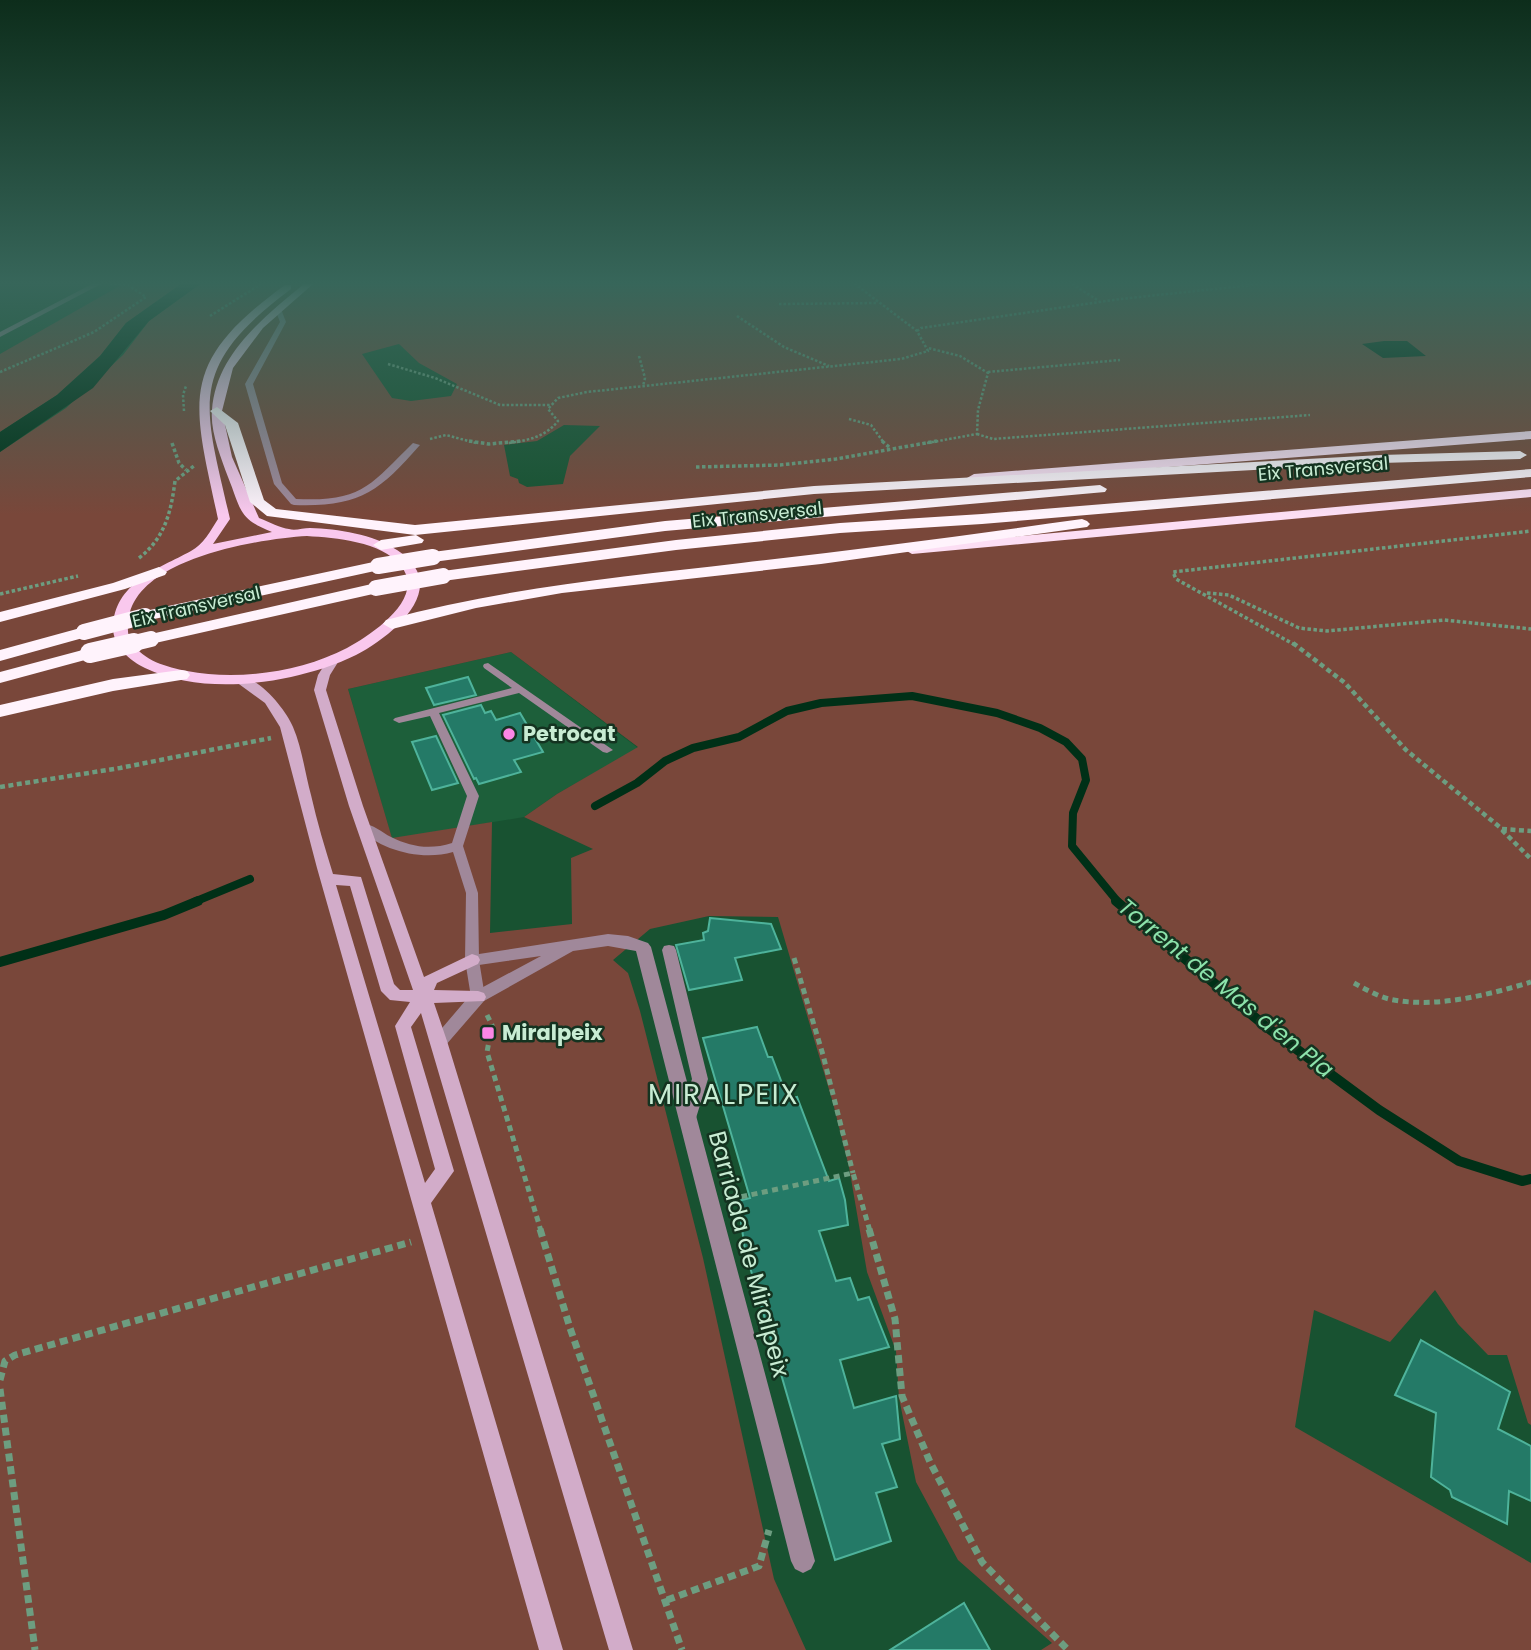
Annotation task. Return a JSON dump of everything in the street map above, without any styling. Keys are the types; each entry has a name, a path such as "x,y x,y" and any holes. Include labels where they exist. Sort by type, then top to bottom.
{"highway":[{"path":"217,411 231,423 257,502 272,513 415,530 814,490 1531,435"},
{"path":"814,490 1381,459 1526,455"},
{"name":"Eix Transversal","path":"0,656 145,616 378,566 665,526 1526,455"},
{"name":"Eix Transversal","path":"0,678 90,653 376,588 443,576 676,545 841,528 982,519 1531,473"},
{"path":"879,553 1304,492"},
{"path":"392,624 460,605 538,593 879,553 1531,493"},
{"path":"381,545 529,524 577,513"},
{"path":"0,617 119,586 159,572"},
{"path":"0,711 113,685 181,675"}],"main road":[{"path":"200,551 215,535 224,519 205,434 205,388 215,361"},
{"path":"233,361 228,368 217,411 226,457 248,511 255,521 287,532"},
{"path":"287,532 334,533 381,545 402,559 413,581 409,602 392,624 370,641 334,659 287,672 238,679 181,675 160,669 138,658 127,647 120,631 120,618 128,601 159,572 200,551 235,540 287,532"},
{"path":"334,659 324,675 320,690 364,827 439,1041 621,1650"},
{"path":"238,679 260,689 273,701 291,735 303,794 327,879 551,1650"},
{"path":"327,879 356,881 387,987 396,996 478,997"},
{"path":"422,1200 445,1171 403,1026 422,998 431,978 472,960"}],"street":[{"name":"Barriada de Miralpeix","path":"472,960 607,940 643,947 803,1561"},
{"name":"Barriada de Miralpeix","path":"439,1041 478,997 573,945"}],"lane":[{"path":"261,361 249,384 278,484 293,502 346,502 362,495 373,488 416,445"},
{"path":"488,666 607,750"},
{"path":"399,720 521,689"},
{"path":"433,711 472,796 457,846 472,893 472,960 478,997"},
{"path":"364,827 400,849 438,853 457,846"},
{"path":"669,950 700,1079 688,1118"}],"path":[{"path":"0,372 26,361"},
{"path":"640,361 645,379 643,386"},
{"path":"818,361 830,366"},
{"path":"416,445 437,435 457,436 473,443 507,443 548,433 558,421 548,409 558,398 643,386 881,361"},
{"path":"972,361 988,372 1109,361"},
{"path":"387,364 435,378 500,405 551,405"},
{"path":"977,433 978,410 988,372"},
{"path":"696,467 780,465 836,459 977,433 993,439 1310,415"},
{"path":"849,419 865,420 872,424 882,442 890,447"},
{"path":"134,562 150,551 158,541 171,508 176,481 186,470 179,463 172,443"},
{"path":"1531,531 1173,572 1176,579 1289,640 1345,683 1406,750 1502,829 1531,859"},
{"path":"0,594 85,574"},
{"path":"1202,593 1229,595 1299,628 1327,631 1444,620 1531,629"},
{"path":"0,787 120,768 291,735"},
{"path":"1502,829 1531,831"},
{"path":"794,958 895,1319 902,1396 930,1462 982,1562 1068,1650"},
{"path":"1354,983 1390,1000 1404,1000 1486,994 1531,982"},
{"path":"478,997 492,1024 487,1052 570,1328 667,1600 682,1650"},
{"path":"711,1203 853,1173"},
{"path":"0,1380 5,1361 15,1355 369,1256 432,1235"},
{"path":"0,1388 36,1650"},
{"path":"667,1600 759,1566 782,1482"}],"shaded area":[{"path":"0,361 94,361 57,395 0,432"},
{"path":"94,361 116,361 93,388 0,452 0,432 57,395"},
{"path":"117,361 367,361 392,398 411,401 451,396 457,384 417,361 1531,361 1531,1425 1528,1423 1507,1355 1488,1355 1458,1324 1435,1290 1390,1342 1314,1310 1295,1427 1531,1563 1531,1650 1041,1650 1052,1643 958,1560 916,1482 899,1398 896,1351 867,1272 849,1167 833,1103 778,917 709,916 650,929 613,960 628,973 640,1011 703,1258 774,1579 806,1650 0,1650 0,452 66,408","holes":["564,425 600,426 570,456 563,484 527,487 510,476 504,445 537,441","511,652 638,747 557,794 524,817 593,849 571,858 572,924 490,933 492,822 392,838 348,689"]},
{"path":"511,652 638,748 557,794 524,817 392,839 348,689"}],"building":[{"path":"468,677 476,695 434,705 426,688"},
{"path":"481,705 485,713 491,711 496,720 520,713 543,752 514,760 521,772 479,784 476,778 474,779 443,715"},
{"path":"436,736 458,783 432,790 412,742"},
{"path":"710,918 771,924 781,949 735,958 742,980 689,990 676,945 704,940 703,933 708,931"},
{"path":"757,1027 788,1099 797,1097 829,1181 839,1178 848,1225 819,1231 836,1281 850,1278 858,1300 869,1297 889,1347 840,1360 854,1408 896,1396 900,1439 882,1444 897,1487 876,1493 891,1541 835,1560 745,1250 738,1201 750,1198 703,1038"},
{"path":"1421,1340 1510,1392 1498,1429 1531,1446 1531,1501 1509,1491 1507,1524 1452,1497 1450,1490 1431,1477 1436,1413 1395,1395"},
{"path":"964,1603 990,1650 890,1650"}],"waterway":[{"name":"Torrent de Mas d'en Pla","path":"595,806 637,783 665,761 693,748 739,737 787,711 821,703 912,696 997,713 1040,728 1066,742 1082,759 1086,780 1073,813 1072,846 1118,902"},
{"name":"Torrent de Mas d'en Pla","path":"194,902 250,879"},
{"name":"Torrent de Mas d'en Pla","path":"0,962 164,915 198,901"},
{"name":"Torrent de Mas d'en Pla","path":"1116,901 1264,1025 1379,1110 1459,1161 1522,1181 1531,1179"}],"place":[{"name":"Petrocat","path":"509,734"},
{"name":"Miralpeix","path":"488,1033"}],"district":[{"name":"MIRALPEIX","path":"724,1094"}]}
